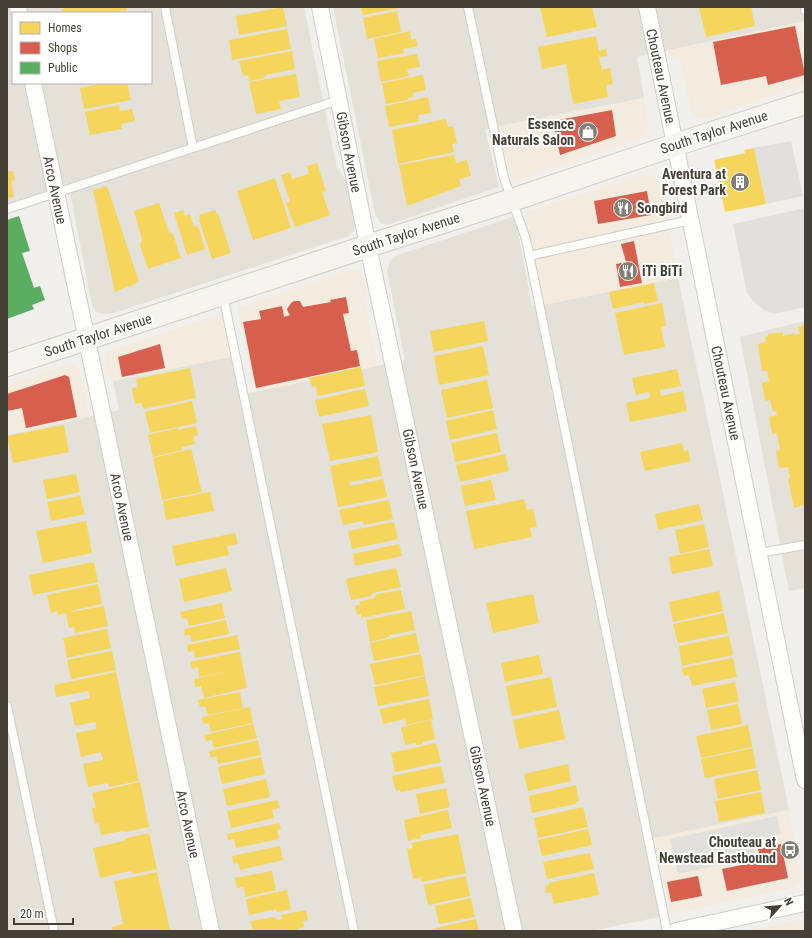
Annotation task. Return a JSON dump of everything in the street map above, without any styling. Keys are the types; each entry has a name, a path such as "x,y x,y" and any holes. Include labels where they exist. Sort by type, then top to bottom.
{"street":[{"name":"Gibson Avenue","path":"320,7 368,246 514,931"},
{"name":"Chouteau Avenue","path":"647,7 805,780"},
{"name":"Arco Avenue","path":"33,84 211,931"},
{"name":"South Taylor Avenue","path":"7,365 805,103"},
{"path":"676,931 805,902"}],"lane":[{"path":"165,7 193,148"},
{"path":"468,7 504,178 526,239 667,931"},
{"path":"7,209 339,100"},
{"path":"529,256 690,220"},
{"path":"223,294 354,931"},
{"path":"759,553 805,545"},
{"path":"7,706 54,931"}],"shaded area":[{"path":"7,7 304,7 337,168 347,182 355,226 353,232 348,236 114,313 102,314 96,312 92,305 68,183 7,204"},
{"path":"333,7 805,7 805,21 637,57 644,98 485,129 499,187 387,225 381,223 375,214"},
{"path":"800,22 805,51 805,84 708,118 699,118 692,112 679,58 671,59 669,50"},
{"path":"644,98 649,128 645,137 512,182 499,126"},
{"path":"791,141 803,196 766,204 754,148"},
{"path":"644,174 655,177 660,186 678,278 544,305 526,212"},
{"path":"805,208 805,307 774,314 764,310 755,303 747,293 733,224"},
{"path":"515,216 532,306 678,278 789,810 644,840 659,917 591,931 7,931 7,435 119,410 113,381 235,356 244,394 405,360 387,271 390,261 398,255"},
{"path":"349,270 358,270 364,277 366,288 364,300 378,366 255,392 238,308"},
{"path":"227,312 235,356 113,381 109,376 105,367 105,358 109,351"},
{"path":"805,321 805,588 789,591 740,337"},
{"path":"69,364 76,364 80,371 89,417 7,435 7,385"},
{"path":"789,810 801,878 800,883 796,887 670,914 654,838"},
{"path":"777,816 781,834 752,841 756,857 678,874 670,839"},
{"path":"799,920 805,921 805,931 750,931"}],"building: Homes":[{"path":"71,7 127,7 127,10 120,12 62,12 62,9"},
{"path":"283,7 287,26 239,35 236,16"},
{"path":"361,7 399,7 399,8 363,15"},
{"path":"540,7 592,7 597,27 547,37"},
{"path":"699,7 751,7 755,26 706,37"},
{"path":"397,11 401,32 367,39 363,18"},
{"path":"287,29 291,49 232,60 229,40"},
{"path":"410,31 411,40 416,39 418,46 403,49 404,53 378,58 374,39"},
{"path":"596,36 599,51 606,49 607,56 599,57 602,70 610,68 613,84 606,85 608,97 573,104 566,64 542,69 538,47"},
{"path":"292,51 295,69 266,75 264,78 249,81 248,75 243,76 239,61"},
{"path":"417,54 420,67 407,69 409,76 381,82 377,61"},
{"path":"296,74 300,97 279,101 281,109 256,114 249,82"},
{"path":"423,75 426,90 413,93 413,97 408,98 408,100 386,104 382,83"},
{"path":"101,84 127,84 131,100 84,109 80,88"},
{"path":"428,97 431,113 418,115 419,121 389,127 385,106"},
{"path":"119,105 120,111 132,109 135,121 121,124 122,129 90,135 85,112"},
{"path":"446,119 448,127 453,126 457,143 452,144 454,152 398,164 392,130"},
{"name":"Aventura at Forest Park","path":"754,148 766,204 725,212 714,160 745,153 744,150"},
{"path":"454,155 456,163 467,160 471,176 459,179 461,186 407,206 399,165"},
{"path":"317,163 326,191 322,192 330,215 295,227 286,203 290,202 281,175 290,172 292,179 309,174 307,166"},
{"path":"7,171 13,171 15,180 11,181 14,197 7,198"},
{"path":"275,178 291,228 253,240 237,191"},
{"path":"107,186 139,282 115,292 93,190"},
{"path":"159,203 169,232 173,234 181,258 148,269 140,245 142,240 134,211"},
{"path":"183,210 185,216 190,214 194,227 198,226 205,249 187,255 174,213"},
{"path":"215,210 217,214 218,213 231,253 212,259 199,220 199,215"},
{"path":"654,283 658,301 645,304 644,302 613,309 609,292"},
{"path":"662,303 666,326 661,327 665,347 624,355 615,313"},
{"path":"484,321 488,341 434,352 430,331"},
{"path":"805,325 805,506 794,508 788,479 790,478 788,467 779,468 776,451 780,450 777,433 772,434 769,417 777,415 776,411 773,411 770,400 765,401 762,383 769,381 767,371 762,371 758,344 766,342 765,337 768,336 768,334 783,332 783,336 794,333 795,335 800,334 798,327"},
{"path":"483,346 489,375 439,385 434,356"},
{"path":"361,367 365,386 317,396 316,386 312,387 309,378"},
{"path":"190,368 196,398 143,409 141,403 135,404 132,388 138,387 136,379"},
{"path":"677,369 681,386 660,390 661,396 683,391 687,411 630,422 626,403 650,398 649,392 636,395 632,378"},
{"path":"487,380 493,408 447,418 441,390"},
{"path":"365,389 369,406 319,417 315,400"},
{"path":"192,401 197,423 150,433 145,412"},
{"path":"493,410 497,429 450,440 446,421"},
{"path":"371,415 378,452 330,461 322,424"},
{"path":"64,425 69,452 13,463 7,436"},
{"path":"196,426 198,435 193,437 195,444 182,447 182,450 153,457 148,435 178,428 178,430"},
{"path":"497,433 501,452 455,462 451,443"},
{"path":"682,443 684,451 688,450 691,461 645,471 640,452"},
{"path":"191,449 202,492 162,500 153,458"},
{"path":"505,454 509,471 460,482 456,465"},
{"path":"378,456 382,476 349,482 350,486 383,479 387,497 338,507 330,466"},
{"path":"76,474 80,492 47,499 43,480"},
{"path":"491,480 496,500 465,506 461,486"},
{"path":"210,492 214,511 166,520 163,501"},
{"path":"80,496 85,514 51,521 47,502"},
{"path":"524,499 527,510 533,509 537,527 530,528 532,537 474,549 466,511"},
{"path":"389,500 393,519 364,525 363,521 343,525 339,510"},
{"path":"699,504 703,520 658,530 655,514"},
{"path":"86,521 92,553 43,563 36,531"},
{"path":"394,522 398,539 352,549 348,531"},
{"path":"704,524 709,547 680,554 675,530"},
{"path":"235,533 238,544 227,546 229,555 176,566 172,546"},
{"path":"399,544 402,556 355,566 353,554"},
{"path":"709,549 713,566 672,574 669,557"},
{"path":"94,562 98,582 33,595 29,575"},
{"path":"226,568 232,591 184,602 179,579"},
{"path":"396,568 401,587 373,593 371,596 351,600 346,579"},
{"path":"98,584 102,604 71,612 104,606 108,626 75,633 74,627 69,628 66,613 58,615 57,611 51,613 47,595"},
{"path":"401,590 405,609 361,618 361,614 357,615 355,606 360,605 359,602 374,598 377,594"},
{"path":"719,591 723,611 673,622 669,602"},
{"path":"533,594 539,623 493,633 486,603"},
{"path":"222,603 225,618 189,626 187,618 182,619 180,612"},
{"path":"411,611 415,630 390,635 387,638 370,642 366,620"},
{"path":"724,613 728,633 678,643 673,624"},
{"path":"226,620 229,634 192,642 190,635 185,636 184,629"},
{"path":"107,629 111,648 67,658 63,638"},
{"path":"416,633 420,652 374,661 370,643"},
{"path":"237,635 240,649 195,658 194,651 188,652 187,645"},
{"path":"729,636 733,655 682,666 679,646"},
{"path":"112,651 116,670 71,679 67,660"},
{"path":"240,652 247,688 204,698 201,686 195,687 194,679 229,671 199,677 198,667 192,669 190,662"},
{"path":"421,654 425,675 375,685 370,664"},
{"path":"539,655 543,674 505,682 501,663"},
{"path":"733,658 737,677 692,686 689,675 684,676 682,668"},
{"path":"116,672 139,781 109,787 108,783 88,787 83,764 103,760 101,752 81,757 76,733 96,729 96,725 95,722 75,726 70,703 90,698 88,691 56,697 54,685"},
{"path":"425,676 429,696 378,706 374,687"},
{"path":"551,677 557,707 512,716 506,686"},
{"path":"735,682 739,701 706,708 702,689"},
{"path":"240,692 243,708 208,715 205,706 200,707 198,700"},
{"path":"429,699 433,719 406,725 405,719 383,724 380,709"},
{"path":"738,704 742,724 711,730 707,710"},
{"path":"250,707 253,723 211,732 209,723 203,724 202,717"},
{"path":"559,710 565,739 519,749 513,720"},
{"path":"431,720 435,739 422,742 423,744 416,745 416,743 405,745 401,727"},
{"path":"253,724 257,738 214,748 212,740 206,741 204,735"},
{"path":"748,725 752,747 701,758 696,736"},
{"path":"258,740 261,755 218,764 216,756 211,758 209,751"},
{"path":"436,743 441,762 395,772 391,753"},
{"path":"753,748 756,768 705,778 701,759"},
{"path":"261,757 265,774 222,784 218,767"},
{"path":"568,764 571,781 528,791 524,774"},
{"path":"441,766 445,783 401,792 400,790 396,791 392,776"},
{"path":"757,770 761,790 718,799 714,779"},
{"path":"266,779 270,797 227,806 223,789"},
{"path":"140,782 149,827 101,835 99,823 95,824 92,808 96,808 92,793"},
{"path":"576,785 579,801 576,802 576,804 532,813 529,796"},
{"path":"446,788 450,807 420,814 416,794"},
{"path":"761,792 765,813 719,822 715,801"},
{"path":"277,800 280,808 272,810 274,818 231,828 227,811"},
{"path":"583,807 588,827 538,838 534,818"},
{"path":"448,810 452,828 420,835 421,838 408,841 404,820"},
{"path":"279,823 281,829 277,830 279,839 236,848 234,839 228,840 227,834"},
{"path":"588,829 592,845 542,856 538,840"},
{"path":"149,833 157,869 134,874 130,871 100,878 93,848 124,841 126,838"},
{"path":"458,834 466,873 421,882 421,877 413,879 407,849 413,848 411,843"},
{"path":"280,846 283,860 240,870 238,863 234,864 232,856"},
{"path":"590,853 594,869 547,879 543,862"},
{"path":"272,871 276,890 245,897 244,887 237,888 235,878"},
{"path":"157,872 170,930 113,931 112,927 123,924 114,881"},
{"path":"594,873 599,895 554,904 551,892 546,893 545,886 549,885 549,883"},
{"path":"466,876 470,896 428,905 424,885"},
{"path":"287,890 291,909 277,912 276,909 249,915 246,899"},
{"path":"471,898 475,917 439,924 435,906"},
{"path":"306,910 308,920 303,921 304,927 297,929 296,931 253,931 251,921 274,917 278,920 282,919 281,915"},
{"path":"476,919 479,931 432,931 432,929"}],"building: Shops":[{"path":"795,26 805,75 768,85 766,76 721,85 713,42"},
{"path":"612,110 616,136 560,155 553,121"},
{"name":"Songbird","path":"647,191 651,215 598,224 594,201"},
{"path":"634,241 642,283 620,287 616,264 626,262 621,244"},
{"path":"346,297 349,313 343,314 351,351 357,350 360,366 256,388 243,322 261,319 259,311 282,306 284,317 290,315 287,309 294,301 300,301 303,307 331,302 330,300"},
{"path":"160,344 165,368 122,377 118,357"},
{"path":"65,375 69,377 77,417 26,428 22,408 7,411 7,394"},
{"path":"781,844 788,878 727,891 722,869 761,861 758,849"},
{"path":"698,876 702,896 671,902 667,882"}],"building: Public":[{"path":"19,216 30,251 22,253 34,288 40,286 45,300 32,305 34,309 7,319 7,220"}],"place":[{"name":"Essence Naturals Salon","path":"588,132"},
{"name":"Aventura at Forest Park","path":"740,182"},
{"name":"Songbird","path":"623,208"},
{"name":"iTi BiTi","path":"628,271"},
{"name":"Chouteau at Newstead Eastbound","path":"790,850"}]}
